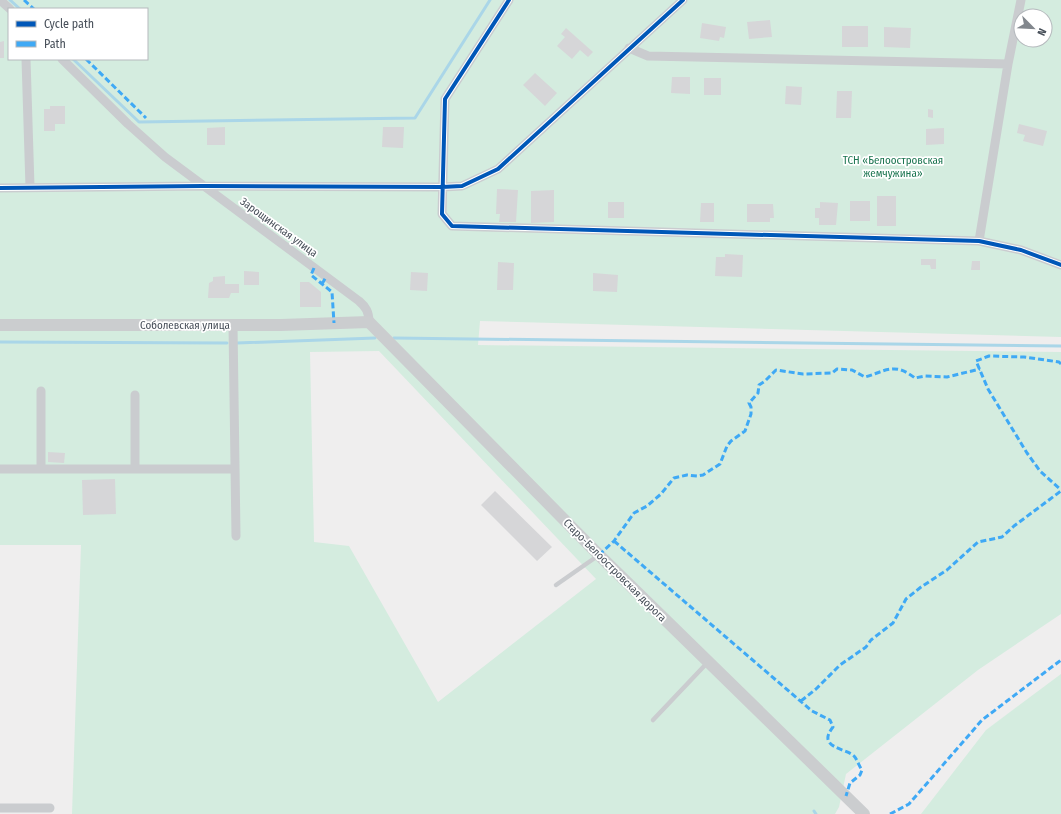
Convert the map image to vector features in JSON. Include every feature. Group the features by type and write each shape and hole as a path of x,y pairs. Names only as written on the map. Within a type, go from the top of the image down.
{"street":[{"path":"0,0 9,8"},
{"path":"509,0 445,99 442,214 452,226 979,241 1021,250 1061,265"},
{"path":"0,188 462,186 498,169 683,0"},
{"path":"979,241 1008,64 1021,0"},
{"path":"629,48 648,56 1008,64"},
{"path":"26,60 30,187"},
{"name":"Зарощинская улица","path":"63,60 128,124 166,158 365,306 369,313 370,322"},
{"name":"Соболевская улица","path":"0,325 233,325 370,322"},
{"name":"Старо-Белоостровская дорога","path":"370,322 598,555 864,814"},
{"path":"233,325 236,536"},
{"path":"40,469 41,391"},
{"path":"135,395 135,469"},
{"path":"0,469 235,469"},
{"path":"0,808 50,808"}],"lane":[{"path":"556,585 598,555"},
{"path":"653,720 708,662"}],"green space":[{"name":"ТСН «Белоостровская жемчужина»","path":"0,0 1061,0 1061,337 480,321 478,345 1061,352 1061,614 978,670 846,774 839,807 835,814 72,814 81,545 0,545","holes":["379,351 596,579 438,702 349,546 314,542 310,352"]},
{"path":"1061,674 1061,814 921,814 986,730"}],"building":[{"path":"770,20 772,37 749,39 747,22"},
{"path":"702,23 726,27 724,38 720,37 719,41 700,38"},
{"path":"842,26 868,26 868,47 842,47"},
{"path":"884,27 911,28 910,48 884,47"},
{"path":"566,28 593,52 588,57 580,50 572,59 557,46 565,37 561,34"},
{"path":"4,41 4,58 0,58 0,42"},
{"path":"535,73 557,93 545,106 523,85"},
{"path":"672,77 690,77 690,94 671,93"},
{"path":"704,78 721,78 721,95 704,95"},
{"path":"786,86 802,87 801,105 785,104"},
{"path":"837,91 852,91 851,118 836,118"},
{"path":"50,106 65,106 65,124 55,124 55,131 44,131 44,109 50,109"},
{"path":"928,109 933,110 933,118 928,117"},
{"path":"1019,124 1047,131 1043,146 1023,141 1025,135 1017,133"},
{"path":"225,127 225,145 207,145 207,128"},
{"path":"383,127 404,127 403,148 382,147"},
{"path":"944,128 944,144 926,145 926,129"},
{"path":"497,189 518,190 516,222 499,222 500,214 496,214"},
{"path":"554,190 554,222 531,223 531,191"},
{"path":"877,196 896,196 896,226 877,226"},
{"path":"850,201 870,201 870,221 850,221"},
{"path":"608,202 624,202 624,218 608,218"},
{"path":"820,202 838,203 836,225 819,225 819,218 815,218 815,208 820,208"},
{"path":"701,203 714,203 714,222 700,222"},
{"path":"747,204 773,204 774,218 770,218 770,222 747,222"},
{"path":"725,254 743,255 742,277 715,276 716,257 725,257"},
{"path":"921,259 936,259 936,269 931,269 930,265 921,265"},
{"path":"972,261 980,261 980,270 971,270"},
{"path":"498,262 514,263 513,290 497,290"},
{"path":"244,271 259,272 259,285 244,285"},
{"path":"411,272 428,273 427,291 410,290"},
{"path":"593,273 618,275 617,292 593,291"},
{"path":"225,276 225,284 239,284 239,293 231,293 229,298 208,298 209,283 213,281 213,277"},
{"path":"300,282 309,282 321,292 321,307 300,307"},
{"path":"48,452 65,453 64,463 48,462"},
{"path":"115,479 116,514 83,515 82,480"},
{"path":"495,491 552,547 537,561 481,505"}],"waterway":[{"path":"10,0 19,8"},
{"path":"74,60 139,122 415,118 490,0"},
{"path":"237,343 375,338"},
{"path":"394,338 1061,346"},
{"path":"0,342 227,343"}],"marked path":[{"path":"24,0 33,8"},
{"path":"87,60 146,118"},
{"path":"314,268 311,275 332,292 334,323"},
{"path":"322,284 326,277"},
{"path":"1061,364 1059,362 1024,357 989,356 976,361 988,389 1027,453 1040,471 1061,490"},
{"path":"599,555 614,541 634,513 647,506 661,494 674,478 687,475 703,475 720,464 727,446 731,441 745,431 751,414 751,407 749,403 758,393 759,385 776,370 803,374 832,373 837,369 852,370 865,377 896,369 904,371 915,378 925,376 947,377 980,369"},
{"path":"801,701 816,689 840,665 866,647 871,640 893,623 906,599 947,570 978,542 1002,537 1014,526 1061,491"},
{"path":"614,541 812,711 830,720 833,727 828,739 830,743 854,756 862,770 860,775 850,783 846,796"},
{"path":"890,814 909,804 982,720 1061,660"}],"cycle path":[{"path":"509,0 445,99 442,214 452,226 979,241 1021,250 1061,265"},
{"path":"0,188 462,186 498,169 683,0"}]}
